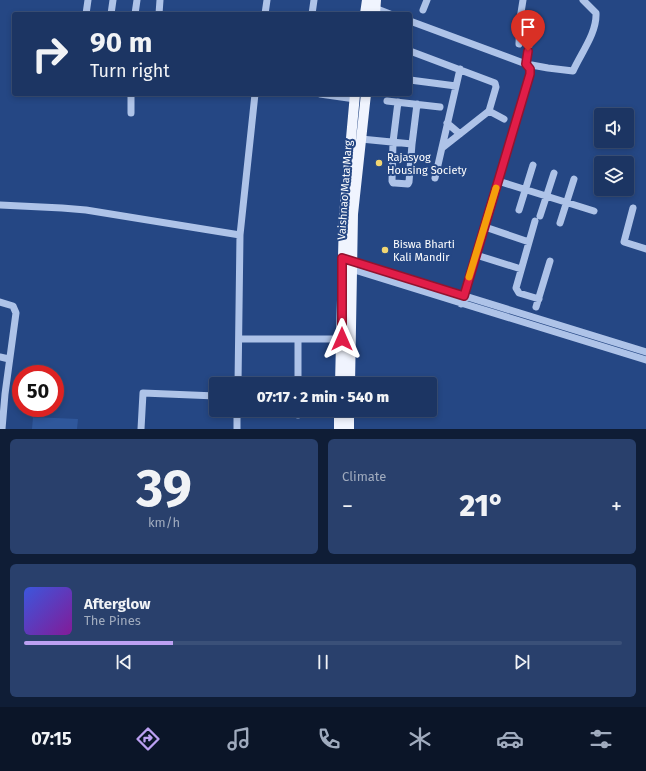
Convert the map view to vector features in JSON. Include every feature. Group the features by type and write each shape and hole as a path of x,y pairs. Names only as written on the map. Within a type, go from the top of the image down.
{"main road":[{"name":"Vaishnao Mata Marg","path":"343,377 347,264 345,194 355,96"},
{"name":"Vaishnao Mata Marg","path":"343,377 342,339 347,264 366,96"},
{"path":"339,429 340,417"},
{"path":"349,417 349,429"}],"street":[{"path":"86,12 88,0"},
{"path":"111,12 113,0"},
{"path":"135,12 137,0"},
{"path":"159,12 160,0"},
{"path":"265,12 267,0"},
{"path":"312,12 314,0"},
{"path":"423,10 427,0"},
{"path":"519,44 520,19 523,0"},
{"path":"412,22 526,64 573,71 589,40 596,21 596,13 583,0"},
{"path":"371,7 385,12"},
{"path":"462,304 530,74 530,69 526,64 532,22 528,19 520,19"},
{"path":"412,52 495,83 496,87 489,111 442,148"},
{"path":"435,178 460,69"},
{"path":"412,80 456,86"},
{"path":"130,113 131,96"},
{"path":"238,377 238,265 255,96"},
{"path":"387,101 440,107"},
{"path":"398,102 393,142 392,183 408,184 417,104"},
{"path":"489,111 504,119"},
{"path":"447,123 460,134"},
{"path":"361,139 412,144"},
{"path":"519,210 533,166"},
{"path":"539,299 517,291 516,288 529,242 547,196 554,173"},
{"path":"560,223 574,179"},
{"path":"498,180 594,211"},
{"path":"0,205 78,210 240,235"},
{"path":"633,208 624,242 646,248"},
{"path":"484,227 529,242"},
{"path":"476,255 521,269"},
{"path":"536,307 550,262"},
{"path":"347,264 464,296 646,352"},
{"path":"347,264 462,304 646,360"},
{"path":"0,302 13,306 16,309 9,359 2,394 2,429"},
{"path":"239,339 342,339"},
{"path":"298,339 298,377"},
{"path":"0,357 9,359"},
{"path":"141,429 143,393 209,396"},
{"path":"237,417 237,429"}],"shaded area":[{"path":"33,417 78,419 77,429 32,429"}],"slow traffic":[{"path":"469,277 496,188"}],"place":[{"name":"Rajasyog Housing Society","path":"379,163"},
{"name":"Biswa Bharti Kali Mandir","path":"385,250"}],"route":[{"path":"342,339 342,258 464,296 530,74 530,69 526,64 528,51"}]}
